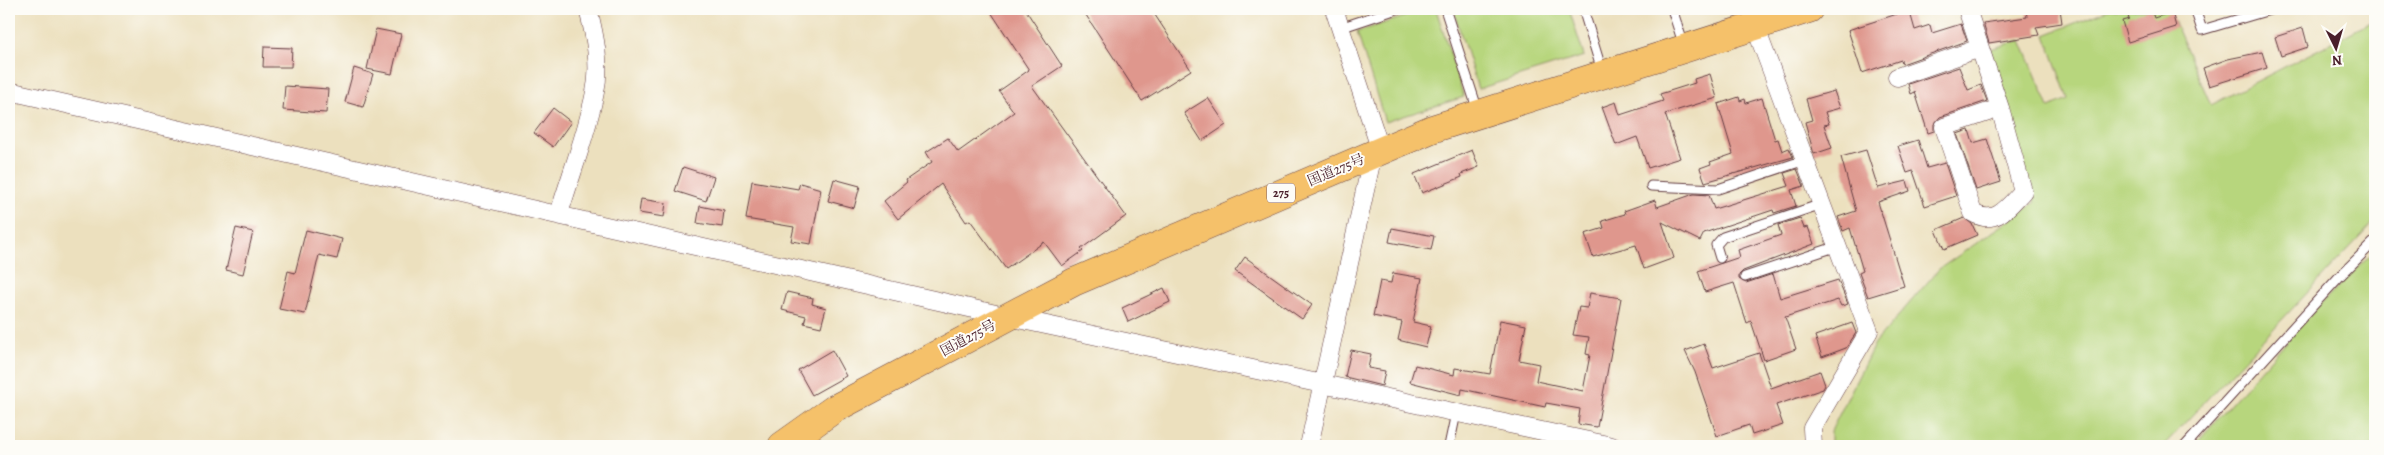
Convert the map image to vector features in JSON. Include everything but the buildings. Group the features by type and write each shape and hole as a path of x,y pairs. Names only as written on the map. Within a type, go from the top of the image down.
{"highway":[{"name":"国道275号","path":"782,446 834,409 1074,282 1377,152 1432,129 1685,49 1770,18 1809,9"}],"street":[{"path":"559,214 596,91 597,56 595,37 588,9"},
{"path":"1308,446 1377,152 1334,9"},
{"path":"1967,9 2000,108 2023,191 1998,216 1982,219 1973,213 1944,127 2000,108"},
{"path":"1770,18 1805,160 1870,331 1812,428 1813,446"},
{"path":"1897,77 1980,48"},
{"path":"9,91 1009,317 1612,446"}],"lane":[{"path":"1340,28 1397,9"},
{"path":"1445,9 1479,114"},
{"path":"1584,9 1603,74"},
{"path":"1672,9 1685,49"},
{"path":"2195,9 2202,30 2273,9"},
{"path":"1652,186 1718,188 1805,160"},
{"path":"1720,258 1716,245 1723,237 1822,204"},
{"path":"2185,446 2339,277 2375,241"},
{"path":"1745,277 1838,246"},
{"path":"1449,446 1456,413"}],"green space":[{"path":"1414,9 1436,9 1464,97 1385,122 1357,32 1416,13"},
{"path":"1453,9 1569,9 1584,56 1478,89"},
{"path":"2110,9 2169,9 2211,105 2375,20 2375,221 2163,446 1831,446 1831,431 1875,343 1939,269 2036,202 2028,191 1987,50 2021,40 2049,107 2068,99 2045,35"},
{"path":"2375,251 2375,446 2193,446 2317,307"}]}
